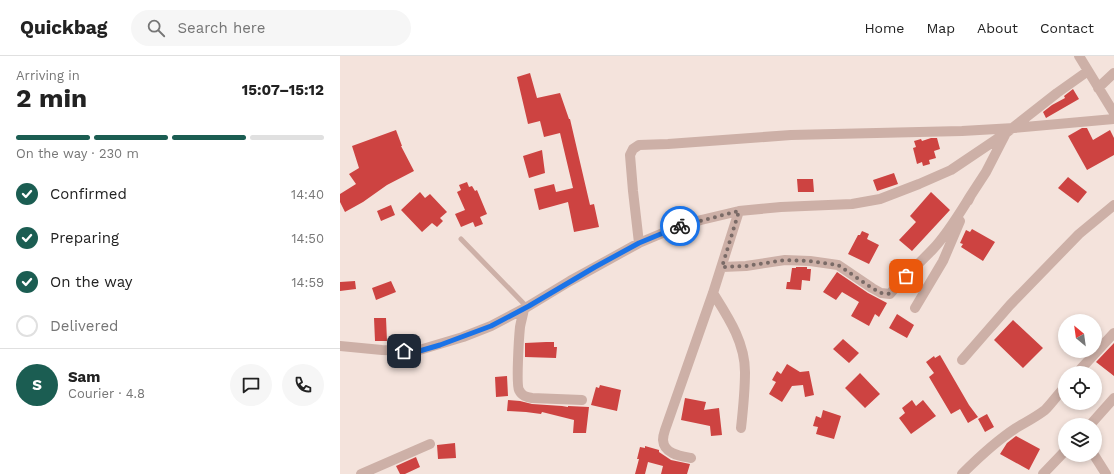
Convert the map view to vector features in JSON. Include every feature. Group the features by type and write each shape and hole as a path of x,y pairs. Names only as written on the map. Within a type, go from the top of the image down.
{"street":[{"path":"1079,56 1114,113"},
{"path":"340,346 416,352 440,345 484,329 525,308 639,243 677,226 739,211 852,204 880,199 951,170 1010,130 1088,71"},
{"path":"1098,88 1114,73"},
{"path":"639,243 630,155 633,149 639,145 791,135 1010,130 1114,119"},
{"path":"722,267 746,266 785,260 810,261 838,265 872,288 881,293 890,294 947,233 986,172 1010,130"},
{"path":"915,308 943,260 971,195"},
{"path":"962,360 1010,305 1079,234 1114,205"},
{"path":"691,458 675,455 668,450 663,440 664,430 722,267 739,211"},
{"path":"713,293 730,320 740,342 744,358 745,372 741,428"},
{"path":"525,308 520,327 518,389 525,397 582,400"},
{"path":"1083,366 1114,333"},
{"path":"962,474 996,443 1045,409 1058,395"},
{"path":"1096,418 1114,398"},
{"path":"361,474 430,444"},
{"path":"1043,474 1058,458"},
{"path":"1098,462 1106,474"}],"lane":[{"path":"461,239 525,308"}],"building":[{"path":"530,73 537,98 560,93 570,119 590,205 594,204 599,227 574,232 568,202 539,210 534,189 554,184 556,192 573,188 560,133 544,137 540,121 528,124 517,77"},
{"path":"1073,89 1079,99 1046,118 1043,112 1065,98 1064,96"},
{"path":"1082,128 1087,128 1093,140 1110,130 1114,138 1114,155 1087,170 1068,136"},
{"path":"396,130 401,146 414,171 387,185 363,202 345,212 340,202 340,194 356,184 349,174 359,168 352,146"},
{"path":"937,138 940,149 934,151 936,158 929,160 930,164 923,166 922,162 917,164 913,148 916,147 914,141 921,139 922,141"},
{"path":"542,150 545,173 529,178 523,156"},
{"path":"894,173 898,184 877,191 873,180"},
{"path":"1068,177 1087,192 1078,203 1058,188"},
{"path":"797,179 813,179 814,192 798,192"},
{"path":"467,182 469,187 472,186 475,191 477,190 487,214 480,217 483,224 475,227 473,222 461,227 455,214 465,210 457,192 461,190 459,185"},
{"path":"420,192 425,198 430,194 447,212 440,218 443,221 437,227 432,223 422,232 401,210"},
{"path":"931,192 950,210 912,251 899,240 916,222 910,216"},
{"path":"391,205 395,215 381,221 377,211"},
{"path":"972,229 995,242 983,261 961,247 963,244 960,243 966,230 970,232"},
{"path":"862,231 869,234 867,239 879,245 869,264 848,254 858,235 860,235"},
{"path":"807,267 807,269 811,269 810,281 802,280 801,290 786,289 787,282 790,282 792,268"},
{"path":"837,272 868,293 887,303 879,317 875,314 869,326 851,316 859,302 842,292 836,300 823,292"},
{"path":"355,281 356,289 340,291 340,282"},
{"path":"391,281 396,292 376,300 372,288"},
{"path":"897,314 914,325 907,338 889,328"},
{"path":"374,318 386,318 387,341 375,341"},
{"path":"1013,320 1043,348 1023,368 994,340"},
{"path":"843,339 859,353 849,363 833,349"},
{"path":"554,342 554,347 557,347 556,358 525,357 525,343"},
{"path":"1114,343 1114,376 1096,362 1100,358 1102,358 1102,356"},
{"path":"940,355 969,405 978,417 968,423 960,409 951,414 929,377 934,373 926,362 934,356 935,358"},
{"path":"787,364 800,372 809,371 814,395 805,397 803,385 792,386 782,402 769,394 776,382 772,380 777,371 781,374"},
{"path":"860,373 880,394 865,408 845,388"},
{"path":"507,376 508,396 496,397 495,377"},
{"path":"600,385 621,390 617,411 591,405 596,387 599,388"},
{"path":"685,398 706,402 704,410 719,408 722,435 711,436 710,426 681,420"},
{"path":"508,400 532,404 589,407 586,433 573,433 574,420 542,412 541,414 507,411"},
{"path":"912,400 916,406 923,400 936,416 911,434 899,418 905,413 902,408"},
{"path":"823,410 841,416 834,439 816,434 818,427 813,426 816,416 821,418"},
{"path":"987,414 994,427 985,432 978,419"},
{"path":"1016,436 1040,449 1029,470 1000,454 1007,443"},
{"path":"455,443 456,458 438,459 437,445"},
{"path":"645,446 659,450 659,452 671,460 690,464 687,474 661,474 663,466 648,462 645,474 635,474 639,459 637,459 640,447 645,448"},
{"path":"416,457 420,467 405,474 400,474 396,466"}],"way so far":[{"path":"680,226 739,211 722,267 746,266 785,260 810,261 838,265 872,288 884,294 890,294 906,276"}],"route":[{"path":"404,351 416,352 440,345 491,326 639,243 680,226"}]}
